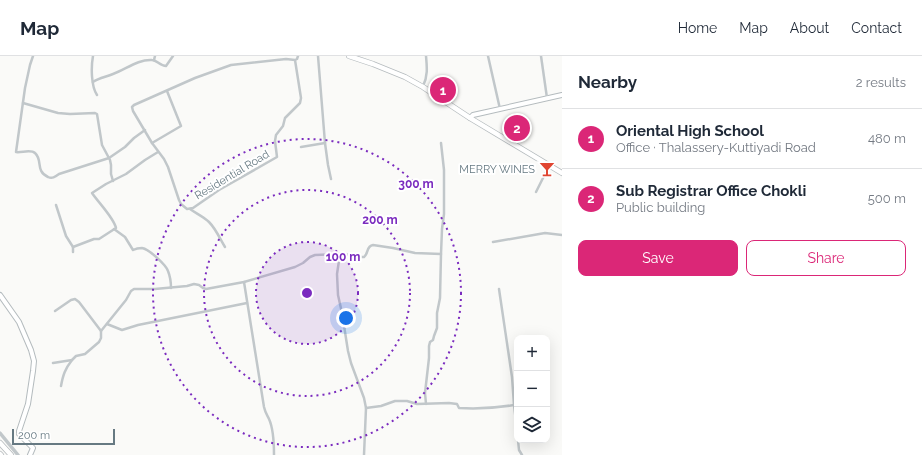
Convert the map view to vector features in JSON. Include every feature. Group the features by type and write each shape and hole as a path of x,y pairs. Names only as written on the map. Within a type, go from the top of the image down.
{"main road":[{"path":"349,56 357,57 405,77 562,173"},
{"path":"470,118 477,114 562,95"},
{"path":"0,295 19,322 32,350 34,361 28,404 18,431 20,436 33,448 30,455"},
{"path":"0,443 11,455"}],"street":[{"path":"33,56 25,88 16,152 35,153 41,173 50,178 55,177 59,174 109,158 145,130"},
{"path":"93,56 93,82 97,95"},
{"path":"154,60 155,56"},
{"path":"93,82 148,60 154,60 163,66 166,66 173,56"},
{"path":"152,143 181,126 167,91 195,78 231,66 286,59 295,60 298,56"},
{"path":"318,56 325,143 331,179"},
{"path":"423,87 426,79 426,56"},
{"path":"488,56 500,109"},
{"path":"541,56 547,98"},
{"name":"Residential Road","path":"167,91 134,104 132,107 135,116 164,159 181,204 188,209 278,157 275,142 276,135 283,126 285,118 300,103 301,98 295,60"},
{"path":"23,103 58,113 97,114 102,145 111,165 112,181"},
{"path":"301,147 325,143"},
{"path":"426,404 425,393 429,346 430,342 433,340 437,328 437,313 440,298 442,229 444,214 444,170 441,143"},
{"path":"72,247 94,239 99,239 116,228 116,225 92,193 126,174 158,152"},
{"path":"536,192 549,166"},
{"path":"56,205 73,252"},
{"path":"185,212 188,209 209,222 225,247"},
{"path":"114,229 125,237 133,250 141,248 145,249 154,255 165,266 170,276 171,288"},
{"path":"493,242 545,233 562,235"},
{"path":"101,331 134,289 171,288 194,284 206,288 244,282 295,267 303,263 310,256 344,254 364,257 368,253 370,246 393,248 415,253 441,254"},
{"path":"340,254 337,274 338,295 344,321 348,351 366,408 364,455"},
{"path":"244,282 264,407 273,435 274,455"},
{"path":"366,408 381,406 395,401 418,404 449,403 457,404 459,408 499,408 514,405 512,377 499,288"},
{"path":"55,311 71,300 75,299 79,302 101,331 101,338 99,342 85,354 76,356 65,369 62,376 61,386"},
{"path":"107,324 122,330 138,325 247,303"},
{"path":"53,363 72,360"},
{"path":"0,433 18,455"},
{"path":"518,443 519,450 522,455"}],"place":[{"name":"Oriental High School","path":"443,90"},
{"name":"Sub Registrar Office Chokli","path":"517,128"},
{"name":"MERRY WINES","path":"547,169"}]}
